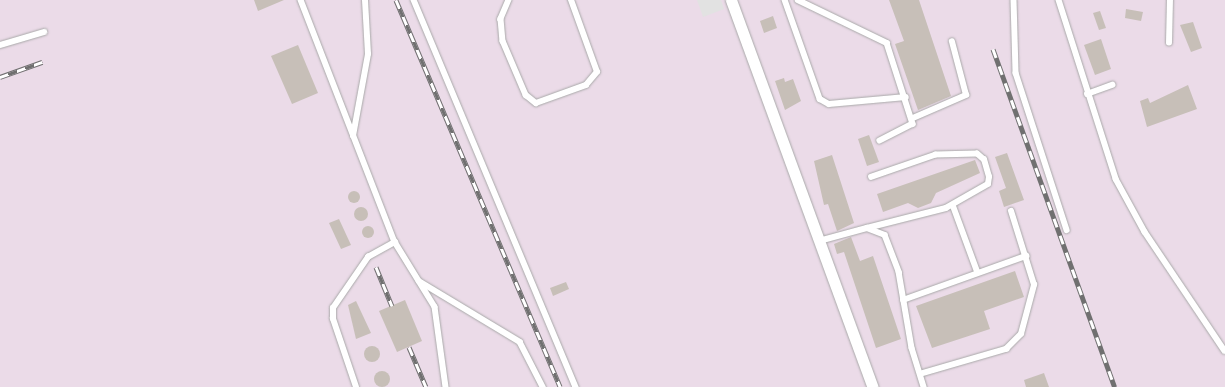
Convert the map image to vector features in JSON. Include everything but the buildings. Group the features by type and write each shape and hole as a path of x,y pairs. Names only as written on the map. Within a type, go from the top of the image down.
{"street":[{"path":"731,0 818,242 873,387"}],"lane":[{"path":"301,0 395,242 417,280 432,301 439,321 440,363 446,387"},
{"path":"353,138 368,54 365,0"},
{"path":"414,0 576,387"},
{"path":"509,0 502,19 503,41 526,95 536,103 586,85 597,72 571,0"},
{"path":"785,0 820,99 829,104 906,96"},
{"path":"798,0 881,37 889,48 913,118 909,130 880,140"},
{"path":"1014,0 1016,72 1067,230"},
{"path":"1059,0 1087,94 1112,168 1137,217 1225,350"},
{"path":"1169,43 1170,0"},
{"path":"0,45 44,32"},
{"path":"913,118 966,95 952,42"},
{"path":"1087,94 1112,85"},
{"path":"818,242 867,228 918,218 953,205 988,184 980,155 936,155 872,178"},
{"path":"953,205 978,273"},
{"path":"920,374 1006,349 1017,340 1034,285 1011,211"},
{"path":"867,228 880,230 887,239 924,387"},
{"path":"356,387 333,320 333,308 363,262 395,242"},
{"path":"903,300 1026,256"},
{"path":"417,280 520,342 543,387"}],"shaded area":[{"path":"0,0 1225,0 1225,387 0,387"},
{"path":"697,0 721,0 724,9 703,17"}],"railway":[{"path":"396,0 560,387"},
{"path":"993,49 1115,387"},
{"path":"0,77 42,62"},
{"path":"376,267 392,306"},
{"path":"409,347 426,387"}]}
